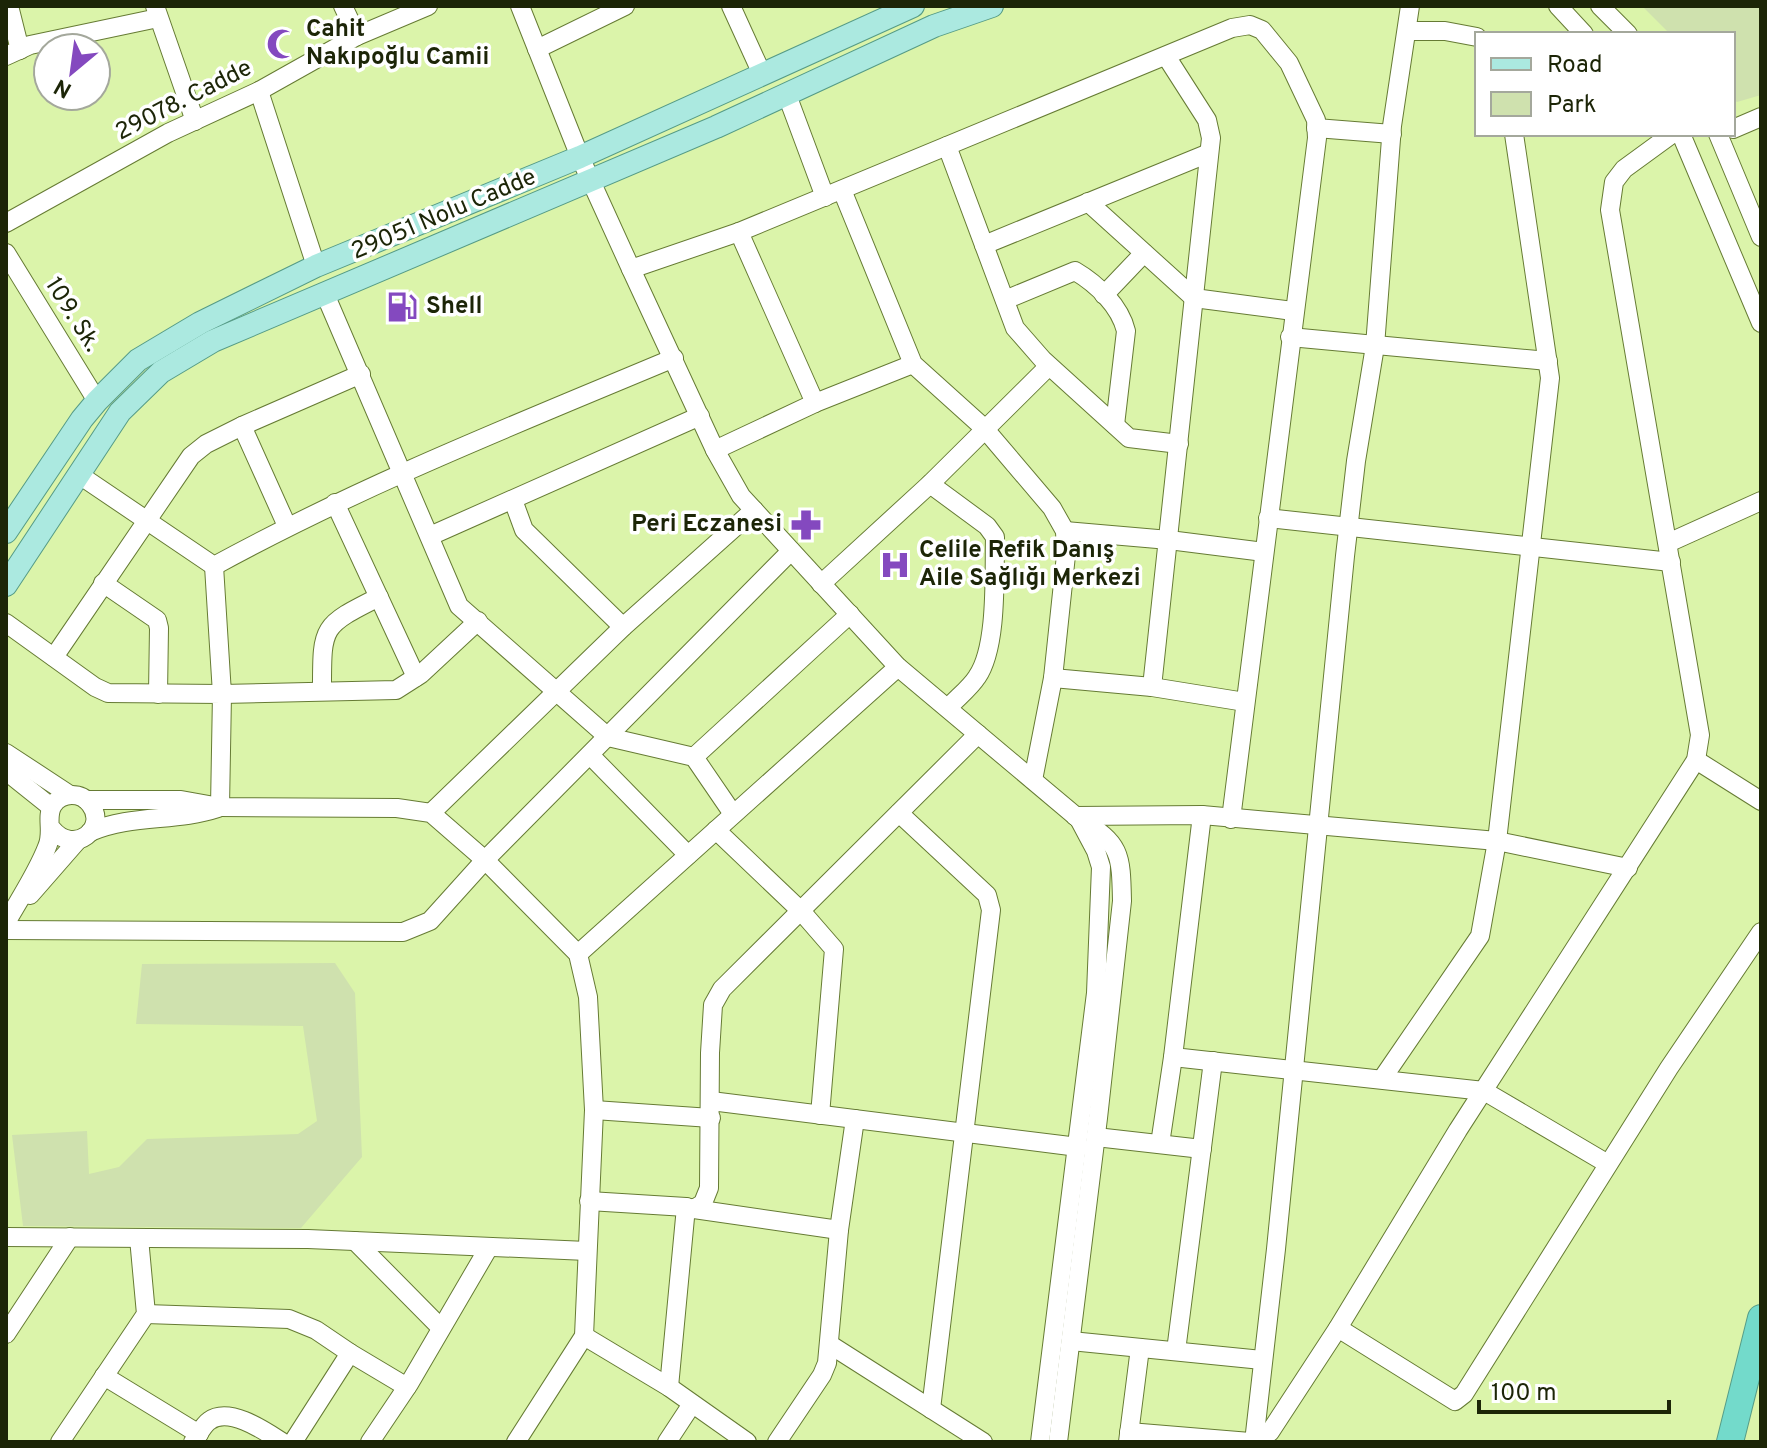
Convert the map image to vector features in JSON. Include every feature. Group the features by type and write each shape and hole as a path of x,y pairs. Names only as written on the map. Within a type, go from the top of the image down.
{"highway":[{"path":"1730,1442 1761,1318"}],"main road":[{"name":"29051 Nolu Cadde","path":"6,532 97,401 138,360 200,323 316,266 580,157 913,6"},
{"name":"29051 Nolu Cadde","path":"6,585 120,412 161,372 213,341 592,181 934,26 992,6"}],"street":[{"path":"9,6 13,53 30,45 156,12 195,121"},
{"path":"343,6 357,36"},
{"name":"29078. Cadde","path":"6,223 195,121 259,91 357,36 428,6"},
{"path":"520,6 580,157 715,450 741,496 898,667 1077,818 1106,834 1122,869 1122,901 1096,1137 1058,1442"},
{"path":"731,6 762,74"},
{"path":"1253,1442 1276,1249 1349,525 1375,346 1392,134 1410,6"},
{"path":"1558,6 1582,32"},
{"path":"1600,6 1626,32"},
{"path":"537,49 618,7"},
{"path":"631,269 739,232 1232,28 1250,25 1262,30 1289,63 1316,120 1316,128 1231,819"},
{"path":"1407,31 1445,31 1475,37"},
{"path":"1152,687 1211,138 1207,120 1166,56"},
{"path":"259,91 316,266"},
{"path":"787,95 913,364 984,428 1052,508 1065,531 1066,555 1053,678 1033,780"},
{"path":"1735,128 1761,117"},
{"path":"1316,128 1392,134"},
{"path":"1382,1079 1480,936 1497,841 1550,378 1514,136"},
{"path":"1140,1348 1129,1437 1253,1442 1270,1432 1696,760 1700,735 1610,210 1614,182 1636,158 1669,136"},
{"path":"1682,136 1761,323"},
{"path":"1724,136 1761,237"},
{"path":"947,146 1015,328 1049,366 1129,438 1179,444"},
{"path":"984,245 1209,153"},
{"path":"1088,202 1194,298 1293,311"},
{"path":"739,232 815,403"},
{"name":"109. Sk.","path":"6,253 97,401"},
{"path":"1104,295 1144,253"},
{"path":"1005,300 1075,271 1123,316 1126,331 1115,425"},
{"path":"325,294 459,606 608,737 694,757 733,814"},
{"path":"1290,337 1548,361"},
{"path":"214,566 287,526 403,471 674,358"},
{"path":"715,450 815,403 913,364"},
{"path":"821,584 930,484 1049,366"},
{"path":"54,657 191,456 206,444 242,426 361,374"},
{"path":"430,536 700,416"},
{"path":"242,426 287,526"},
{"path":"78,474 214,566"},
{"path":"930,484 987,526 995,537 990,645 977,679 948,708"},
{"path":"513,500 524,530 623,627"},
{"path":"1668,543 1761,501"},
{"path":"335,503 416,677"},
{"path":"431,813 623,627 754,510"},
{"path":"1268,518 1671,562"},
{"path":"1065,531 1264,552"},
{"path":"6,926 403,932 430,921 485,860 791,551"},
{"path":"214,566 222,694 220,807"},
{"path":"103,583 157,620 158,694"},
{"path":"322,690 322,643 330,625 379,597"},
{"path":"694,757 850,614"},
{"path":"6,623 95,687 108,693 222,694 396,690 416,677 478,621"},
{"path":"578,954 898,667"},
{"path":"1053,678 1152,687 1245,702"},
{"path":"690,1208 703,1203 709,1188 713,1005 722,989 978,734"},
{"path":"6,753 78,798 94,810 95,817 84,836 6,926"},
{"path":"590,755 688,855"},
{"path":"1696,760 1761,801"},
{"path":"6,771 51,807"},
{"path":"220,807 197,815 109,824 84,836 63,839 49,822 51,807 62,797 181,800 220,807 397,808 431,813 485,860 578,954 588,997 594,1110 584,1336 516,1442"},
{"path":"899,813 987,895 991,910 931,1409"},
{"path":"1077,818 1202,815 1497,841 1628,868"},
{"path":"1160,1144 1202,815"},
{"path":"1040,1442 1096,993 1102,882 1096,851 1077,818"},
{"path":"6,926 48,845 52,829"},
{"path":"716,830 801,911 834,949 820,1115"},
{"path":"1338,1328 1455,1401 1464,1394 1608,1164 1761,932"},
{"path":"1173,1057 1484,1091 1608,1164"},
{"path":"1176,1351 1213,1061"},
{"path":"594,1110 711,1110 820,1115 1078,1147"},
{"path":"777,1442 827,1363 839,1230 855,1119"},
{"path":"1096,1137 1202,1149"},
{"path":"589,1201 690,1208 839,1230"},
{"path":"669,1387 690,1208"},
{"path":"6,1237 355,1241 587,1251"},
{"path":"6,1334 70,1237"},
{"path":"60,1442 146,1314 139,1238"},
{"path":"355,1241 441,1328"},
{"path":"370,1442 407,1387 489,1247"},
{"path":"146,1314 289,1319 316,1330 407,1387"},
{"path":"584,1336 669,1387 747,1442"},
{"path":"1071,1341 1262,1360"},
{"path":"829,1344 983,1442"},
{"path":"293,1442 350,1353"},
{"path":"104,1376 196,1438 209,1420 218,1417 252,1423 282,1442"},
{"path":"667,1442 692,1404"}],"green space":[{"path":"1642,6 1761,6 1761,95 1735,100 1735,32 1668,32"},
{"path":"335,963 355,993 362,1157 301,1228 23,1226 12,1135 87,1131 89,1174 119,1167 147,1139 298,1134 317,1121 303,1026 136,1024 142,964"}],"place":[{"name":"Cahit Nakıpoğlu Camii","path":"282,44"},
{"name":"Shell","path":"402,307"},
{"name":"Peri Eczanesi","path":"806,525"},
{"name":"Celile Refik Danış Aile Sağlığı Merkezi","path":"895,565"}]}
